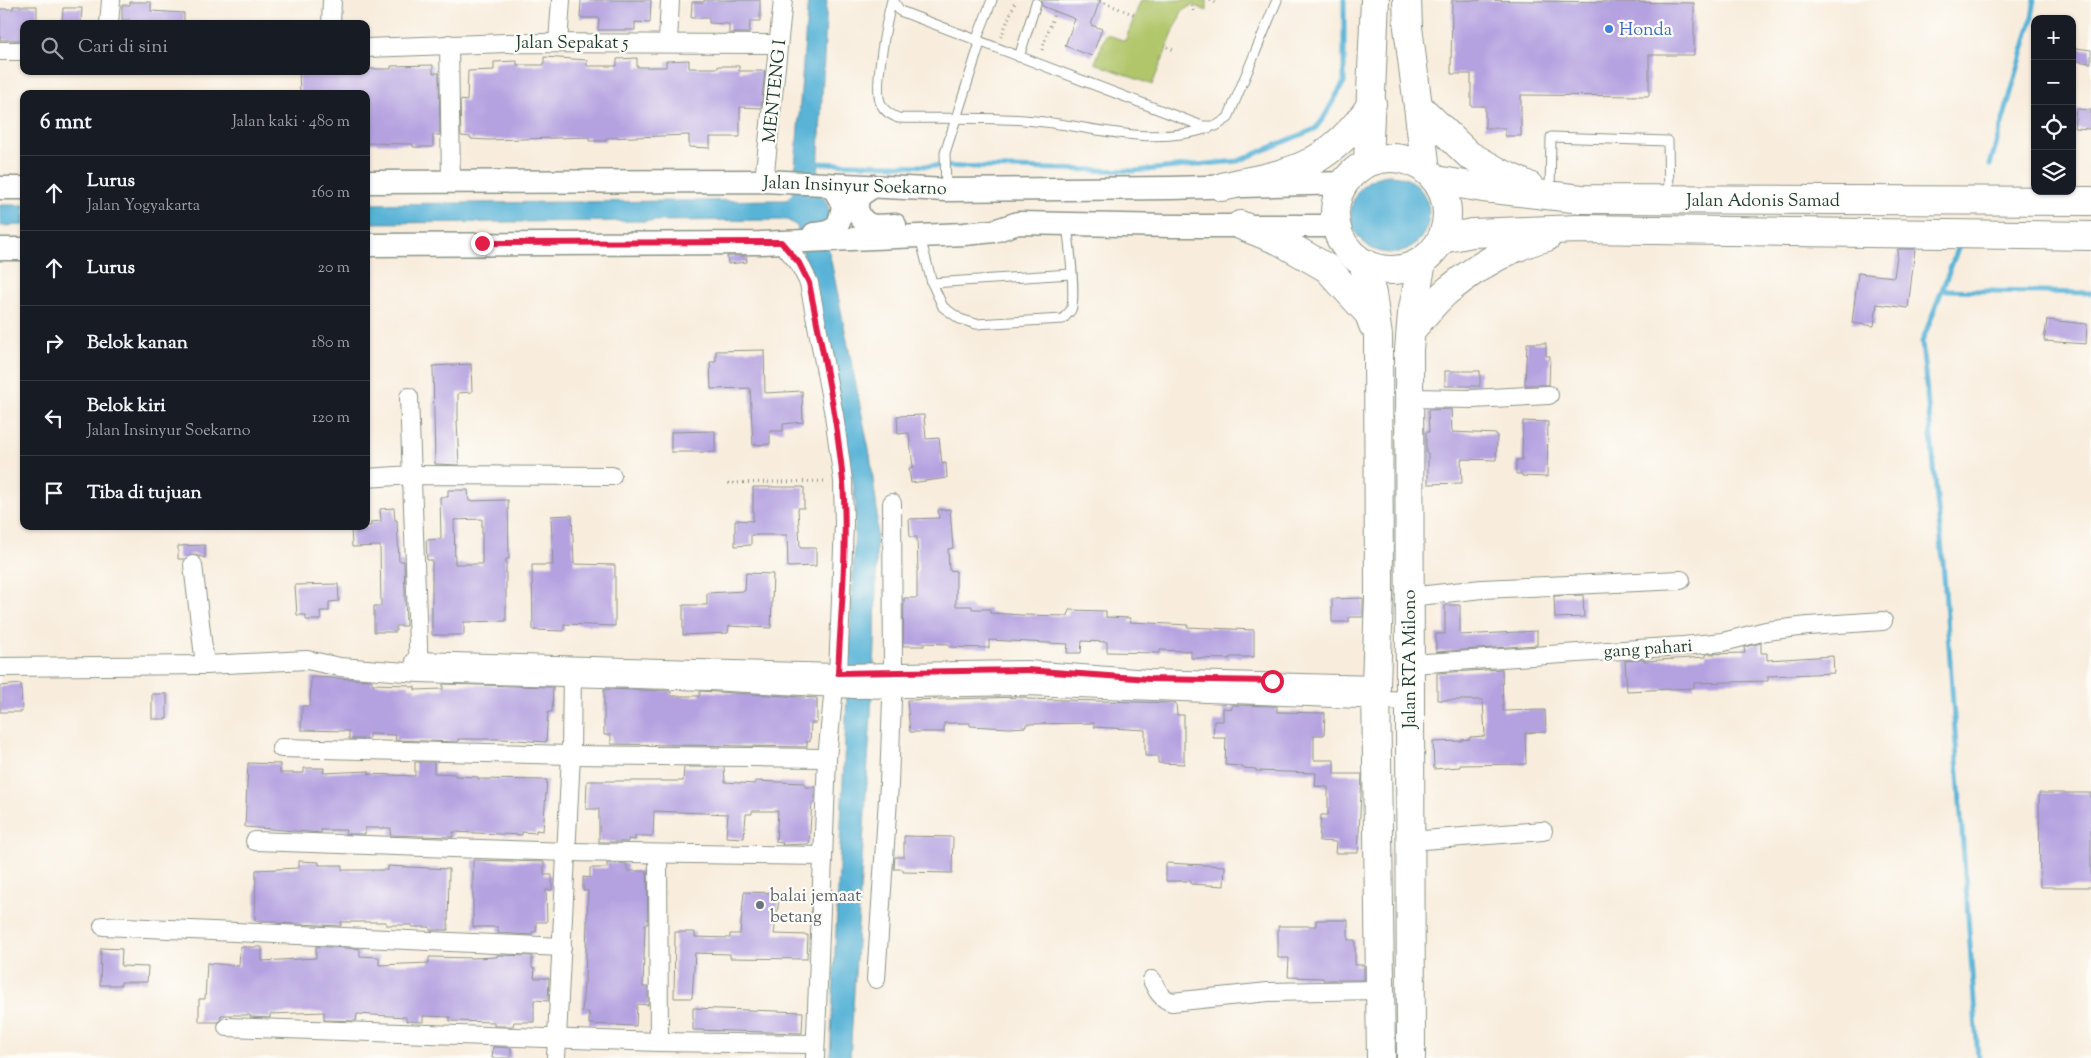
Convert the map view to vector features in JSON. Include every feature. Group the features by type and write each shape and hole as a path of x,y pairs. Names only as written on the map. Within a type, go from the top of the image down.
{"highway":[{"path":"1368,162 1375,0"},
{"path":"1407,0 1408,27 1418,106 1431,175"},
{"path":"1222,187 1280,174 1311,162 1336,144 1360,121 1372,104"},
{"path":"1418,106 1469,155 1499,172 1550,195"},
{"path":"1398,158 1418,164 1431,175 1442,189 1448,208 1446,229 1442,239 1422,262 1408,268 1382,270 1363,263 1348,251 1338,235 1335,226 1335,204 1344,183 1351,174 1368,162 1398,158"},
{"name":"Jalan Adonis Samad","path":"1431,175 1483,188 1582,199 2091,201"},
{"path":"1411,330 1450,288 1492,260 1534,240 1579,229 1582,199"},
{"path":"1240,225 1280,241 1327,268 1369,314 1378,336"},
{"name":"Jalan Adonis Samad","path":"1442,239 1472,233 1579,229 2091,236"},
{"name":"Jalan RTA Milono","path":"1411,1058 1409,398 1411,330 1422,262"},
{"name":"Jalan RTA Milono","path":"1363,263 1372,294 1378,336 1378,659 1376,692 1381,1058"},
{"path":"1380,948 1410,947"}],"street":[{"path":"110,20 111,0"},
{"path":"331,20 332,0"},
{"path":"558,42 561,0"},
{"path":"668,42 670,0"},
{"name":"MENTENG I","path":"764,181 782,0"},
{"name":"Jalan Sepakat 5","path":"370,48 558,42 778,44"},
{"path":"449,44 450,181"},
{"path":"0,51 20,51"},
{"name":"Jalan Insinyur Soekarno","path":"370,182 764,181 874,186 946,184 1171,188 1344,183"},
{"path":"820,183 835,190 843,205 840,222 835,229 841,237"},
{"path":"874,186 861,194 857,208 859,216 873,225 1018,223 1173,226 1335,226"},
{"path":"0,188 20,188"},
{"path":"1171,188 1173,226"},
{"path":"370,245 920,237 994,231 1018,223"},
{"path":"227,1027 659,1042 815,1051 827,758 846,680 843,481 834,415 809,283 799,263 794,239"},
{"path":"0,249 20,249"},
{"path":"1409,398 1472,399 1549,395"},
{"path":"409,397 419,667"},
{"path":"370,478 412,475 612,476"},
{"path":"876,979 889,784 887,689 892,503"},
{"path":"193,565 205,666"},
{"path":"1409,598 1482,589 1682,580"},
{"name":"gang pahari","path":"1411,664 1683,646 1723,642 1766,631 1883,621"},
{"path":"0,667 205,666 307,660 340,667 572,671 710,681 846,680 888,671 1026,670 1376,692 1410,701"},
{"path":"556,1058 567,852 572,671"},
{"path":"846,680 887,689 1026,686 1376,692"},
{"path":"281,748 571,755 827,758"},
{"path":"1410,841 1543,830"},
{"path":"255,841 567,852 823,856"},
{"path":"658,854 659,1042"},
{"path":"103,926 562,947"},
{"path":"1152,980 1159,993 1166,1000 1172,1002 1268,992 1380,990"}],"lane":[{"path":"892,0 900,11 978,42 1202,126 1216,126"},
{"path":"892,0 884,35 880,102 887,113 898,118 1025,120 1126,134 1164,137 1216,126 1228,118 1277,0"},
{"path":"946,184 945,153 992,0"},
{"path":"1018,57 1036,4"},
{"path":"1550,195 1551,138 1668,141 1669,200"},
{"path":"920,237 932,283 943,307 960,319 976,324 1063,319 1071,309 1071,274 1067,224"},
{"path":"932,283 1071,274"}],"path":[{"path":"1002,35 1016,0"},
{"path":"1210,0 1216,3"},
{"path":"1100,1 1135,15"},
{"path":"1192,5 1194,14"},
{"path":"1042,50 1056,11"},
{"path":"1167,47 1176,50"},
{"path":"728,484 843,481"}],"green space":[{"path":"1141,0 1207,0 1207,11 1192,5 1182,11 1152,85 1095,63 1106,34 1125,41"}],"water":[{"path":"808,0 827,0 817,191 828,207 828,217 824,226 870,455 877,510 875,647 850,1058 830,1058 856,505 849,454 797,226 787,220 370,223 370,204 787,200 793,193"},
{"path":"1390,175 1405,178 1417,187 1426,199 1429,214 1426,229 1417,241 1405,250 1390,253 1375,250 1363,241 1354,229 1351,214 1354,199 1363,187 1375,178"},
{"path":"0,205 20,205 20,225 0,226"}],"building":[{"path":"581,0 651,0 650,23 635,22 635,30 598,30 599,18 580,18"},
{"path":"704,0 760,0 760,21 750,21 749,33 729,33 729,24 709,23 709,18 691,18 692,2 704,2"},
{"path":"1041,0 1100,0 1091,25 1102,29 1092,56 1065,46 1075,19 1042,6"},
{"name":"Honda","path":"1452,0 1694,3 1694,55 1649,55 1649,96 1521,95 1521,136 1505,136 1505,128 1485,128 1485,106 1471,106 1471,74 1451,74"},
{"path":"130,2 151,2 151,11 184,13 184,20 122,20 122,5 130,5"},
{"path":"13,6 37,6 37,20 20,20 20,40 0,40 0,9 13,9"},
{"path":"63,8 82,8 81,20 62,20"},
{"path":"2076,48 2091,50 2091,63 2076,61"},
{"path":"544,57 587,60 587,66 617,66 617,59 637,58 637,67 666,67 666,61 689,60 689,68 739,66 739,71 765,71 761,108 740,107 740,137 710,137 710,148 689,147 689,135 606,138 606,141 589,141 589,137 489,140 471,139 471,137 461,136 460,100 467,101 468,71 494,70 494,62 517,61 517,65 544,65"},
{"path":"433,65 433,73 439,73 440,135 433,135 433,147 413,147 413,144 370,143 370,90 300,90 299,75 370,75 370,69 391,69 391,66"},
{"path":"2076,109 2091,110 2091,129 2076,128"},
{"path":"1898,249 1915,249 1908,308 1877,304 1874,326 1852,323 1858,273 1894,277"},
{"path":"727,256 746,256 747,262 728,264"},
{"path":"2047,320 2087,324 2086,344 2044,341"},
{"path":"1527,343 1546,343 1546,356 1550,356 1549,385 1525,385"},
{"path":"764,350 765,393 802,391 803,422 783,424 783,431 770,431 770,444 753,445 750,388 711,389 710,362 716,362 716,351"},
{"path":"471,364 472,392 458,393 459,465 435,464 433,366"},
{"path":"1445,371 1480,371 1480,386 1445,386"},
{"path":"1451,409 1452,432 1497,434 1496,460 1461,459 1462,483 1428,484 1426,432 1429,432 1428,410"},
{"path":"924,415 926,439 939,438 942,464 946,463 947,478 911,483 909,468 913,467 909,433 898,434 897,416"},
{"path":"1523,421 1548,422 1547,477 1516,474 1516,460 1522,460"},
{"path":"715,431 715,452 671,452 671,432"},
{"path":"753,487 804,487 804,508 798,508 800,548 816,548 816,566 788,567 787,535 751,535 751,545 735,546 735,520 753,521"},
{"path":"448,490 468,490 469,501 508,500 509,559 506,559 506,621 464,622 464,635 432,635 432,560 427,560 426,540 441,539 440,497 448,497","holes":["482,519 482,564 455,564 454,520"]},
{"path":"394,508 395,520 397,520 399,561 404,561 406,626 396,626 396,632 374,632 374,606 381,606 380,546 352,547 351,530 370,530 371,522 381,521 380,509"},
{"path":"950,509 953,548 948,549 949,570 956,571 956,606 972,606 972,609 990,609 990,613 1022,615 1068,616 1069,610 1106,611 1106,617 1130,618 1130,622 1254,630 1254,657 1230,657 1230,659 1191,658 1191,651 1160,650 1160,653 1107,652 1107,642 1082,641 1081,653 1067,653 1068,644 989,640 989,648 949,647 949,644 924,643 924,646 903,646 904,598 917,598 917,537 910,537 909,519 939,518 938,510"},
{"path":"572,515 574,564 615,565 615,626 564,624 564,631 533,630 532,565 553,565 551,516"},
{"path":"205,545 205,558 192,554 185,559 178,559 178,546"},
{"path":"746,573 773,574 771,628 729,626 728,633 683,635 683,605 707,605 707,593 745,591"},
{"path":"338,584 339,601 329,602 329,611 320,611 321,620 306,620 306,615 297,615 295,585"},
{"path":"1583,595 1584,617 1555,618 1554,596"},
{"path":"1363,598 1363,617 1349,617 1349,622 1332,622 1332,599"},
{"path":"1445,605 1460,605 1460,635 1537,631 1537,645 1436,652 1436,634 1445,634"},
{"path":"1761,643 1761,653 1767,653 1767,660 1833,656 1834,673 1768,676 1768,681 1694,683 1694,688 1627,691 1625,661 1706,657 1706,654 1745,653 1744,647"},
{"path":"1502,669 1503,711 1545,710 1546,732 1525,733 1526,764 1460,765 1460,767 1434,769 1433,742 1462,741 1470,739 1470,737 1485,736 1483,700 1437,700 1437,673"},
{"path":"311,677 372,680 372,684 409,685 409,687 415,687 415,690 443,689 443,684 553,687 552,712 548,712 546,742 503,739 458,739 458,742 395,740 396,735 369,734 369,739 349,739 349,731 301,730 302,706 310,706"},
{"path":"21,684 22,712 0,712 0,686"},
{"path":"604,689 671,691 671,696 700,696 700,691 817,698 817,723 811,723 810,742 807,741 807,747 611,744 611,735 604,735"},
{"path":"152,694 167,694 167,719 152,719"},
{"path":"1026,697 1027,699 1176,703 1177,715 1184,715 1184,764 1158,763 1158,756 1145,756 1145,730 1094,727 1094,723 1026,724 1026,727 1010,728 970,726 970,723 944,723 944,732 910,732 907,700"},
{"path":"1232,705 1277,706 1277,712 1325,713 1324,735 1314,735 1314,760 1334,760 1334,774 1362,774 1358,853 1335,853 1336,842 1319,841 1321,815 1328,815 1328,787 1315,786 1316,773 1256,771 1256,769 1242,768 1242,766 1225,765 1226,738 1213,738 1214,721 1223,721 1223,708 1232,709"},
{"path":"415,762 434,762 434,773 455,774 455,776 478,777 478,779 547,780 543,831 536,830 536,833 522,832 522,835 453,832 453,837 390,835 391,828 365,828 365,834 345,834 346,830 321,830 321,833 245,827 248,763 280,764 280,773 304,773 304,768 324,768 323,773 369,771 369,774 415,776"},
{"path":"684,767 724,767 725,782 755,784 755,781 805,783 805,787 815,787 815,803 812,803 809,844 782,845 783,843 776,842 778,811 752,811 752,814 746,814 744,838 726,837 728,814 654,811 653,836 635,836 635,840 628,839 628,842 599,842 599,809 586,809 587,781 683,781"},
{"path":"2039,793 2091,793 2091,887 2040,887"},
{"path":"904,836 953,837 952,873 903,872 903,869 894,869 895,857 904,857"},
{"path":"473,860 544,862 544,875 552,875 552,890 546,890 547,922 536,922 536,932 532,932 532,935 498,933 498,927 473,927"},
{"path":"299,861 319,862 319,865 342,865 342,870 388,870 388,866 449,869 448,930 430,930 430,927 412,927 412,925 386,925 386,922 341,922 341,926 255,921 256,870 299,868"},
{"path":"607,863 627,864 627,871 647,871 648,924 645,924 643,987 648,987 648,1005 637,1004 636,1026 589,1024 589,1012 582,1012 585,983 588,891 583,890 583,877 590,878 590,868 607,868"},
{"path":"1166,863 1225,866 1224,886 1191,884 1191,881 1166,881"},
{"path":"744,892 780,893 774,934 808,935 807,959 730,958 730,954 695,953 692,998 674,998 675,932 695,932 695,937 730,938 730,934 740,934"},
{"path":"1316,920 1348,920 1348,940 1355,940 1355,965 1364,965 1364,980 1323,980 1323,978 1288,977 1289,958 1278,958 1278,926 1316,926"},
{"path":"316,946 360,949 360,956 379,957 379,965 429,963 429,957 532,956 532,968 535,969 534,978 549,978 548,1001 534,1000 534,1022 514,1022 513,1026 494,1026 494,1022 450,1021 450,1017 423,1016 423,1022 406,1021 406,1017 357,1014 356,1021 324,1020 324,1012 270,1014 270,1018 250,1017 250,1015 221,1015 221,1019 218,1022 199,1022 199,999 205,999 207,963 239,966 240,947 262,947 262,961 316,958"},
{"path":"101,948 122,949 121,966 148,967 147,982 121,982 121,985 100,985"},
{"path":"693,1008 803,1012 802,1033 693,1030"},
{"path":"493,1047 511,1048 511,1058 492,1058"}],"waterway":[{"path":"812,163 1134,171 1238,161 1315,129 1323,119 1344,82 1344,0"},
{"path":"1990,165 2031,23 2035,0"},
{"path":"1960,243 1922,342 1943,561 1978,1058"},
{"path":"1943,290 2091,293"}],"place":[{"name":"Honda","path":"1609,29"},
{"name":"balai jemaat betang","path":"760,905"}],"route":[{"path":"482,243 781,242 799,263 809,283 834,415 843,481 844,524 838,673 1026,670 1149,679 1272,681"}]}
